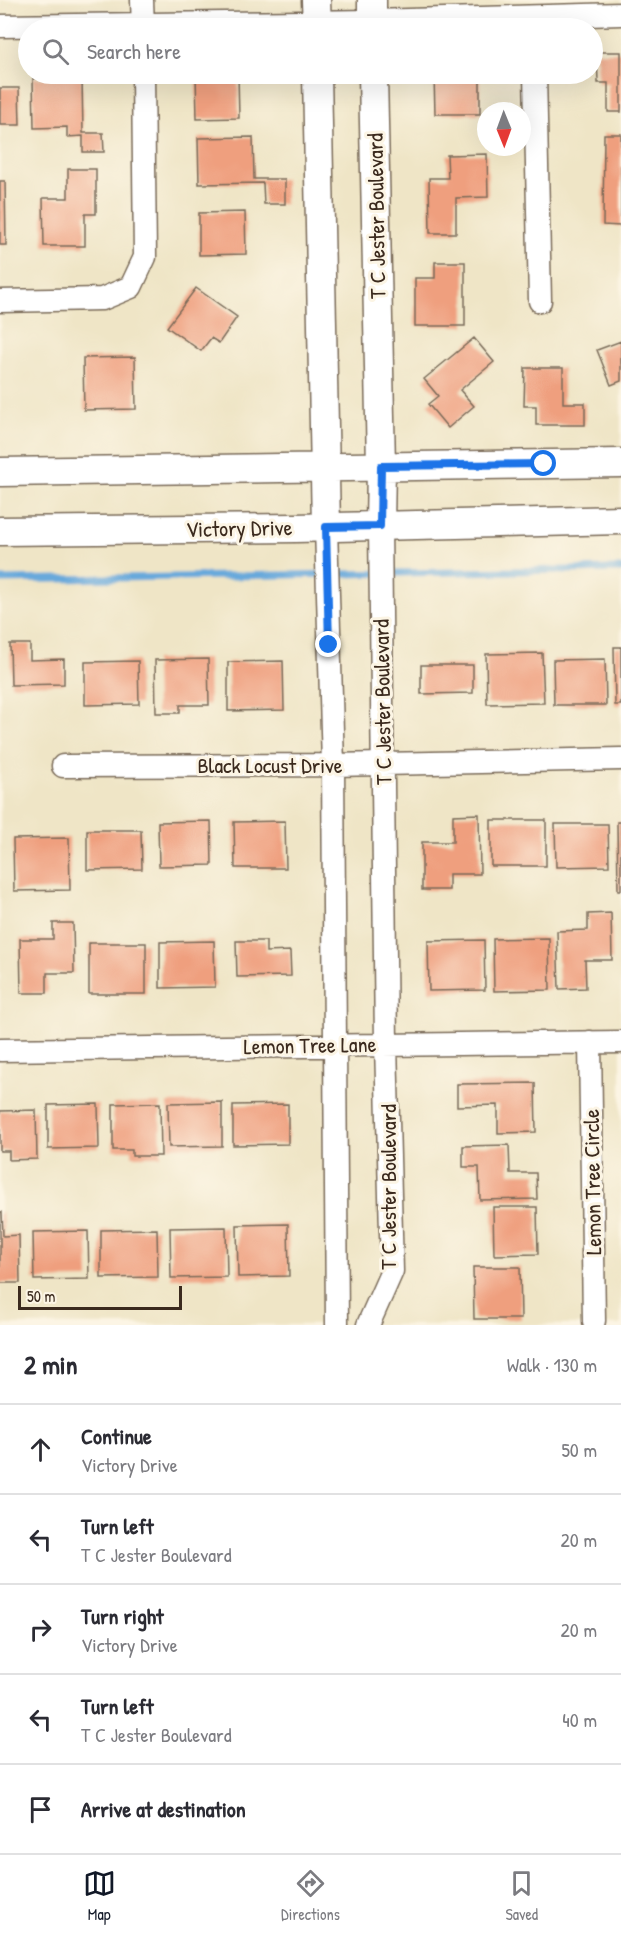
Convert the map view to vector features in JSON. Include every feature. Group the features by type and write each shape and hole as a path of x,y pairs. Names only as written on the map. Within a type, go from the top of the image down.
{"main road":[{"path":"318,84 326,540"},
{"name":"T C Jester Boulevard","path":"373,84 381,538"},
{"path":"0,472 621,463"},
{"name":"Victory Drive","path":"0,531 326,540 621,520"}],"street":[{"path":"142,0 143,18"},
{"path":"285,18 621,14"},
{"path":"0,26 18,26"},
{"path":"0,301 102,299 130,286 145,257 143,84"},
{"path":"535,84 540,301"},
{"name":"T C Jester Boulevard","path":"368,1325 392,1271 386,1044 381,538"},
{"path":"326,540 333,765 337,1325"},
{"name":"Black Locust Drive","path":"63,766 333,765 621,759"},
{"name":"Lemon Tree Circle","path":"590,1042 594,1321"},
{"name":"Lemon Tree Lane","path":"0,1050 621,1042"}],"building":[{"path":"603,52 621,52 621,112 608,112 608,83 603,83"},
{"path":"33,84 82,84 83,133 103,133 104,152 83,152 83,136 67,137 67,127 34,128"},
{"path":"196,84 238,84 239,118 197,119"},
{"path":"434,84 480,84 477,114 435,114"},
{"path":"0,88 19,88 20,125 0,125"},
{"path":"604,134 621,134 621,226 603,225"},
{"path":"253,137 254,179 285,179 285,204 264,204 263,183 199,184 198,138"},
{"path":"447,155 487,156 488,197 456,198 456,233 430,233 429,178 448,178"},
{"path":"68,169 96,169 96,214 85,214 85,246 44,246 43,198 68,198"},
{"path":"0,181 5,181 6,245 0,245"},
{"path":"245,212 246,254 199,255 199,213"},
{"path":"435,262 465,262 465,326 415,326 415,278 435,278"},
{"path":"196,288 237,317 219,343 211,338 201,351 167,327"},
{"path":"474,338 494,362 460,390 474,406 448,428 428,404 438,396 424,379"},
{"path":"621,341 621,381 611,385 597,350"},
{"path":"135,357 136,409 84,410 83,358"},
{"path":"525,368 563,368 563,403 585,403 585,425 536,425 536,406 524,406"},
{"path":"10,644 30,644 30,660 64,659 64,684 11,685"},
{"path":"614,647 621,647 621,705 615,705"},
{"path":"542,653 544,703 487,704 486,654"},
{"path":"208,659 209,705 180,705 180,713 156,713 155,660"},
{"path":"605,659 606,705 554,705 553,660"},
{"path":"138,661 139,704 85,705 85,662"},
{"path":"283,661 284,710 228,711 228,662"},
{"path":"421,665 473,665 473,693 421,694"},
{"path":"479,814 480,874 449,874 449,890 422,890 422,842 453,842 453,815"},
{"path":"491,820 546,820 546,866 491,866"},
{"path":"211,821 212,865 159,866 158,822"},
{"path":"285,821 286,868 235,868 234,822"},
{"path":"617,822 621,822 621,890 618,890"},
{"path":"555,824 608,824 609,866 556,867"},
{"path":"87,830 141,830 142,869 87,870"},
{"path":"69,838 70,890 14,891 13,839"},
{"path":"611,913 612,960 585,960 586,988 559,989 557,931 588,930 588,914"},
{"path":"53,923 73,923 74,973 47,973 47,993 21,993 20,939 53,939"},
{"path":"549,938 550,990 494,991 493,939"},
{"path":"484,940 485,990 429,991 428,941"},
{"path":"214,941 215,987 160,988 160,942"},
{"path":"236,941 266,941 266,952 290,951 291,976 237,977"},
{"path":"89,943 146,943 146,994 89,994"},
{"path":"535,1083 536,1132 498,1133 498,1105 457,1106 457,1084"},
{"path":"222,1102 222,1146 169,1147 168,1103"},
{"path":"160,1103 161,1156 132,1156 132,1150 113,1150 113,1104"},
{"path":"98,1104 99,1148 48,1149 48,1105"},
{"path":"288,1104 288,1144 233,1145 233,1105"},
{"path":"36,1110 37,1159 9,1160 9,1151 0,1151 0,1111"},
{"path":"509,1145 510,1173 536,1173 537,1199 480,1200 479,1167 463,1167 463,1146"},
{"path":"493,1207 537,1207 538,1254 494,1255"},
{"path":"0,1212 2,1212 3,1236 19,1235 20,1283 0,1283"},
{"path":"288,1224 289,1276 238,1277 237,1225"},
{"path":"226,1227 227,1277 171,1278 170,1228"},
{"path":"157,1229 158,1277 101,1278 101,1230"},
{"path":"88,1231 89,1279 34,1280 33,1232"},
{"path":"473,1267 520,1267 521,1319 474,1319"}],"waterway":[{"path":"0,580 621,569"}],"route":[{"path":"329,645 326,527 380,526 381,466 544,464"}]}
